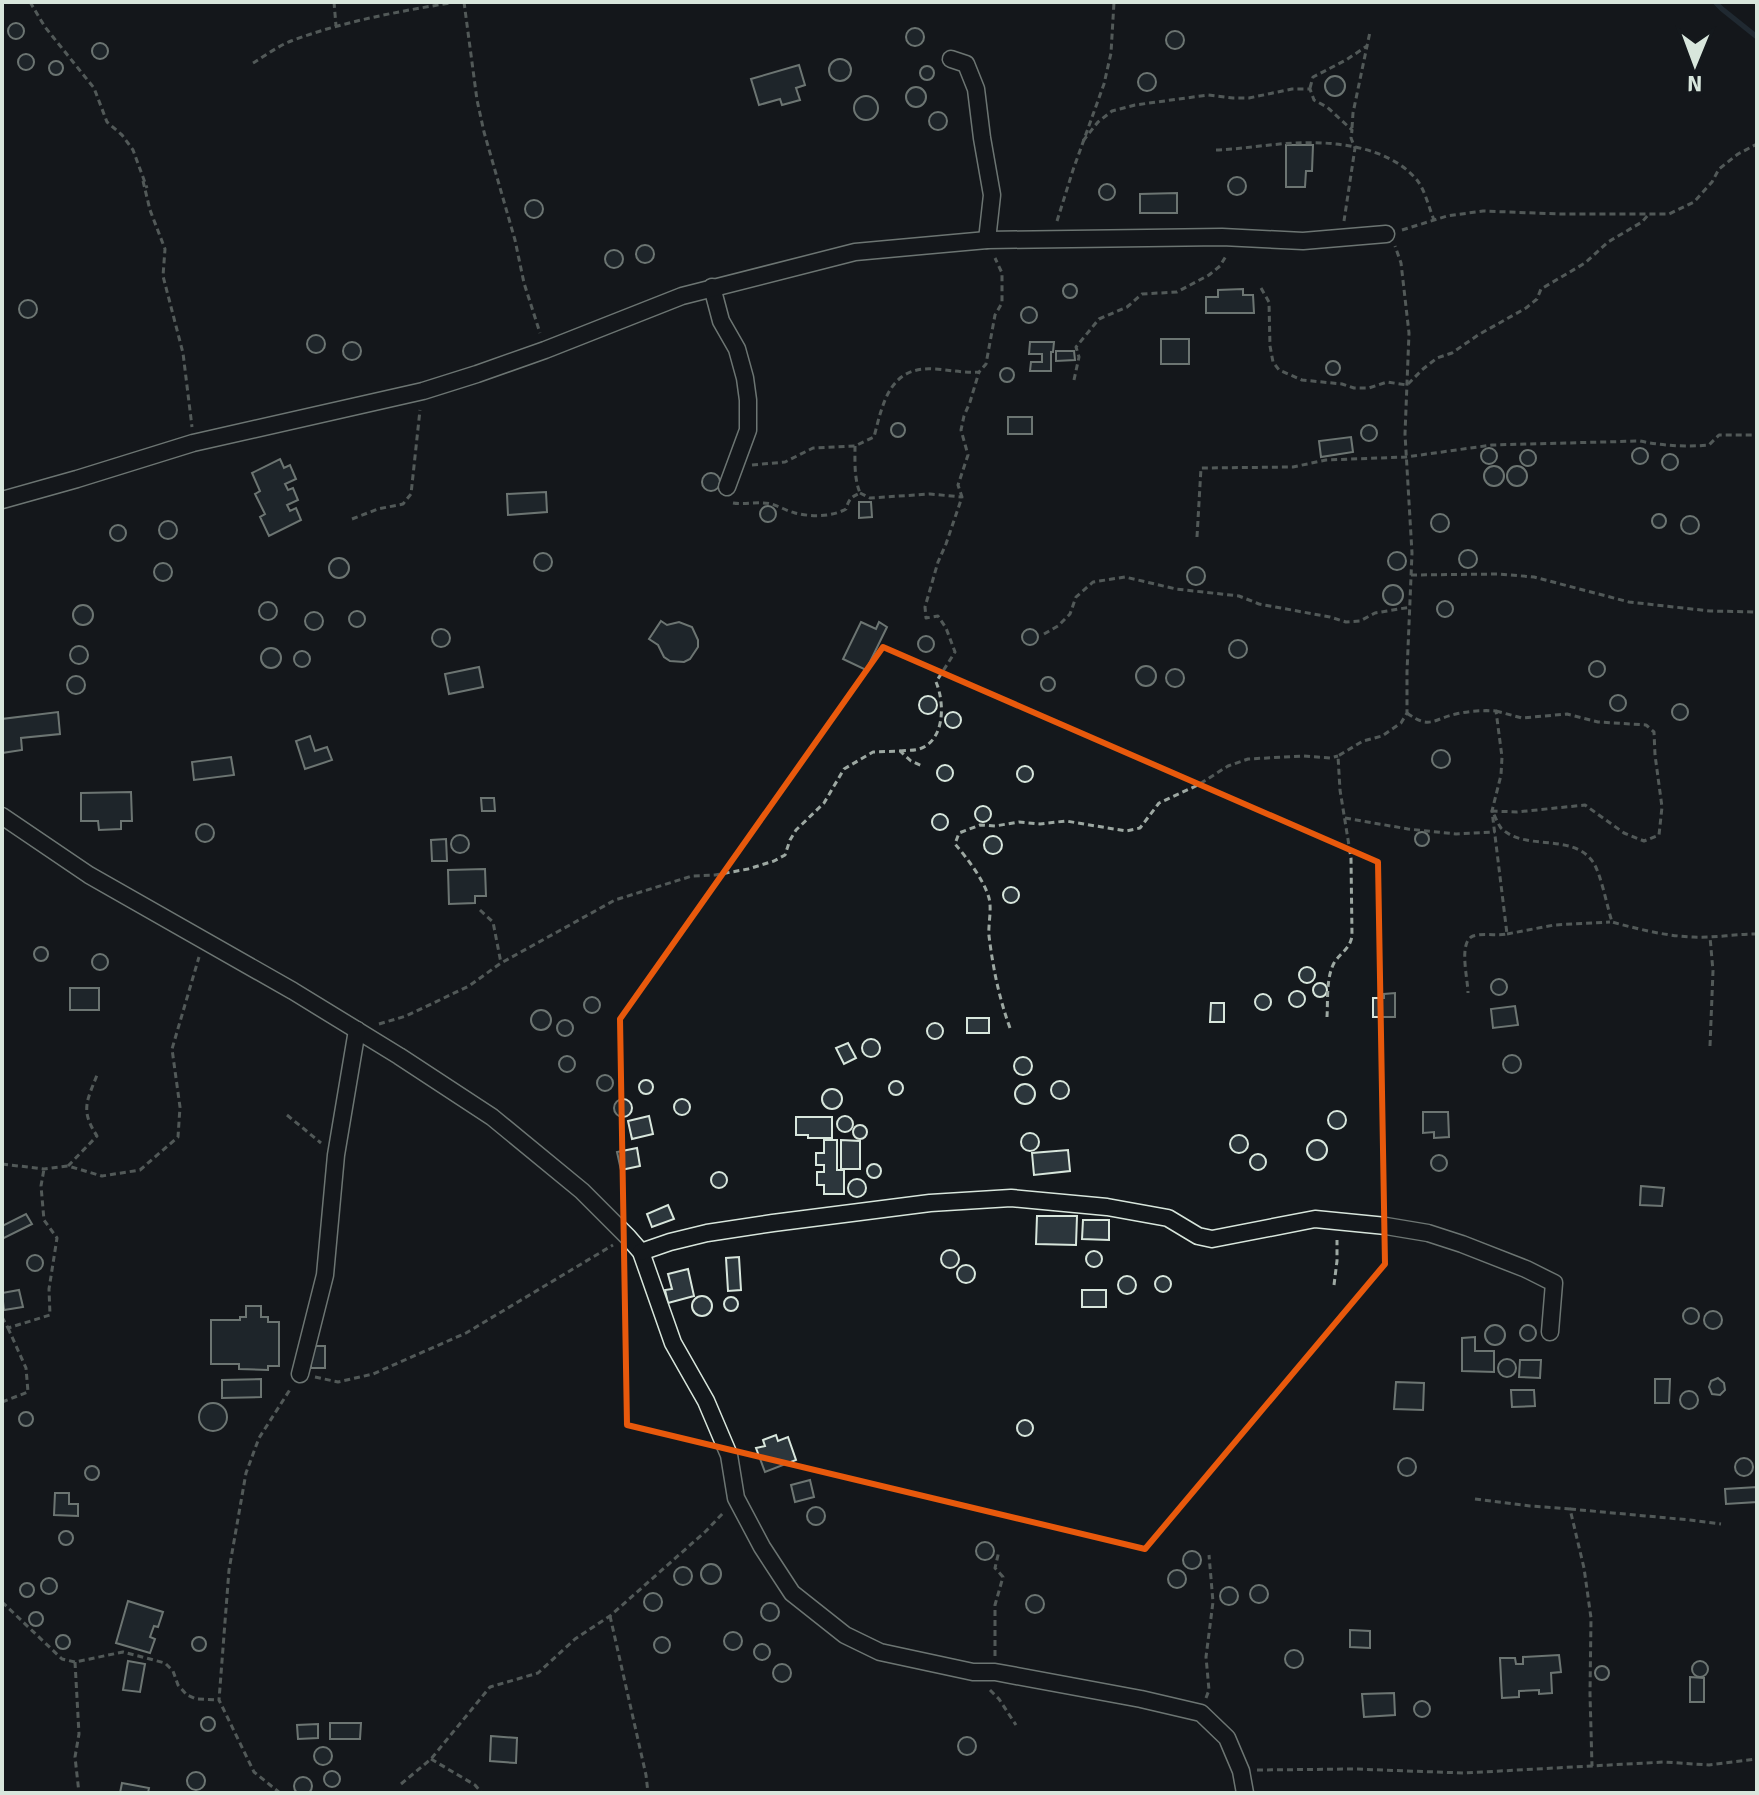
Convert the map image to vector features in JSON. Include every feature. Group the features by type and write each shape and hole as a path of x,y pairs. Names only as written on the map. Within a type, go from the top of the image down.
{"street":[{"path":"951,59 966,64 976,89 992,195 987,240"},
{"path":"2,500 193,443 423,391 545,350 682,296 855,252 987,240 1241,237 1303,241 1386,234"},
{"path":"712,287 721,321 737,349 746,389 748,430 727,487"},
{"path":"2,816 89,875 357,1030 492,1117 582,1191 641,1252 673,1343 706,1401 729,1455 736,1498 762,1547 792,1593 845,1635 880,1652 973,1672 995,1672 1141,1699 1201,1713 1227,1738 1241,1771 1245,1793"},
{"path":"300,1374 325,1275 336,1155 357,1030"},
{"path":"641,1252 707,1233 773,1223 930,1203 1011,1198 1107,1207 1168,1218 1198,1236 1212,1239 1315,1219 1334,1220 1428,1233 1526,1269 1554,1283 1550,1332"}],"path":[{"path":"30,2 45,27 94,88 107,122 133,150 147,188"},
{"path":"334,2 336,26"},
{"path":"253,63 289,42 336,26 456,2"},
{"path":"464,2 484,132 545,350"},
{"path":"1051,240 1104,84 1111,53 1114,2"},
{"path":"1342,237 1355,148 1351,138 1353,113 1370,32"},
{"path":"1352,130 1327,107 1314,100 1310,89 1313,77 1367,46"},
{"path":"1083,141 1098,122 1112,111 1135,105 1208,95 1249,98 1292,89 1310,89"},
{"path":"1216,150 1296,143 1336,144 1379,154 1419,182 1434,220"},
{"path":"1010,1028 992,961 990,900 982,882 955,844 959,833 980,825 1019,822 1040,824 1066,821 1126,831 1140,828 1159,803 1198,785 1228,766 1248,759 1338,756 1363,741 1382,736 1401,723 1407,713 1412,553 1405,434 1409,333 1399,253 1386,234 1447,216 1494,211 1669,214 1694,202 1719,169 1757,144"},
{"path":"143,181 165,249 163,276 183,353 193,443"},
{"path":"1407,385 1437,358 1452,353 1526,308 1537,299 1541,289 1585,263 1608,242 1642,222 1649,214"},
{"path":"1074,380 1079,357 1076,347 1099,319 1127,307 1142,294 1177,292 1209,275 1220,266 1241,237"},
{"path":"357,1030 406,1016 469,986 501,963 615,900 692,876 748,869 774,861 785,855 796,830 824,803 844,769 873,752 921,749 936,733 942,722 936,682 955,652 938,616 926,618 925,607 962,497 958,485 968,455 961,430 964,416 979,372 986,364 995,315 1002,303 1002,273 987,240"},
{"path":"1261,288 1269,302 1270,346 1273,362 1279,370 1302,380 1354,388 1369,388 1387,382 1407,385"},
{"path":"735,464 755,466 785,462 813,448 855,446 874,437 891,384 914,370 933,368 979,372"},
{"path":"352,519 403,504 411,494 423,391"},
{"path":"1197,537 1201,468 1293,467 1326,460 1406,457 1492,445 1640,441 1694,446 1709,445 1719,435 1757,435"},
{"path":"855,446 854,468 860,493 870,498 930,494 962,497"},
{"path":"727,487 732,503 768,503 793,513 813,515 838,513 846,509 848,500 860,493"},
{"path":"1411,575 1499,574 1534,577 1629,602 1710,611 1757,612"},
{"path":"1044,634 1070,614 1076,597 1093,582 1125,577 1176,589 1239,596 1275,608 1346,622 1411,607"},
{"path":"1407,713 1417,720 1433,723 1454,714 1496,711 1522,718 1567,714 1598,722 1646,725 1654,732 1662,807 1659,835 1644,841 1624,833 1585,805 1517,812 1492,811"},
{"path":"1496,711 1502,757 1492,811 1507,934"},
{"path":"900,751 922,766"},
{"path":"1327,1017 1331,973 1335,962 1350,946 1352,936 1351,858 1338,756"},
{"path":"1492,811 1501,827 1518,839 1572,847 1593,862 1612,922"},
{"path":"1345,818 1456,834 1495,832"},
{"path":"480,910 493,922 501,963"},
{"path":"1468,993 1465,947 1468,940 1475,936 1498,936 1554,925 1612,922 1678,936 1757,934"},
{"path":"1710,937 1713,971 1710,1046"},
{"path":"2,1164 44,1169 68,1166 102,1176 140,1170 178,1137 180,1107 172,1049 204,939"},
{"path":"68,1166 97,1136 88,1122 86,1105 97,1075"},
{"path":"287,1115 336,1155"},
{"path":"8,1328 50,1315 49,1289 57,1238 44,1220 41,1186 44,1169"},
{"path":"1334,1220 1337,1261 1334,1285"},
{"path":"280,1793 254,1772 219,1700 229,1570 246,1473 259,1438 300,1374 338,1382 373,1374 466,1333 628,1237"},
{"path":"2,1317 26,1368 28,1392 2,1402"},
{"path":"401,1784 431,1759 490,1687 538,1673 575,1639 610,1616 706,1531 736,1498"},
{"path":"1475,1499 1721,1524"},
{"path":"1570,1509 1584,1568 1591,1618 1592,1766"},
{"path":"995,1672 995,1605 1003,1577 995,1568 999,1551"},
{"path":"1201,1713 1209,1690 1206,1657 1213,1602 1209,1555"},
{"path":"2,1602 62,1659 75,1662 123,1652 165,1663 187,1695 196,1699 219,1700"},
{"path":"610,1616 648,1793"},
{"path":"75,1662 79,1734 75,1757 79,1793"},
{"path":"973,1672 999,1699 1016,1725"},
{"path":"431,1759 475,1785 482,1793"},
{"path":"1241,1771 1354,1769 1464,1773 1664,1762 1709,1765 1757,1759"}],"highlighted area":[{"path":"883,647 1378,862 1385,1264 1145,1549 627,1425 620,1019"}],"building":[{"path":"16,23 24,31 16,39 8,31"},
{"path":"911,28 919,28 924,37 922,44 911,46 906,41 906,33"},
{"path":"1171,31 1179,31 1184,40 1182,47 1171,49 1166,44 1166,36"},
{"path":"100,43 108,51 100,59 92,51"},
{"path":"23,54 29,54 34,62 32,68 23,70 18,65 18,59"},
{"path":"840,59 851,70 840,81 829,70"},
{"path":"56,61 63,68 56,75 49,68"},
{"path":"799,65 805,85 796,88 800,100 782,105 780,99 759,105 751,79"},
{"path":"927,66 934,73 927,80 920,73"},
{"path":"1147,73 1156,82 1147,91 1138,82"},
{"path":"1335,76 1342,79 1345,86 1342,93 1335,96 1328,93 1325,86 1328,79"},
{"path":"916,87 923,90 926,97 923,104 916,107 909,104 906,97 909,90"},
{"path":"866,96 877,103 878,108 871,119 866,120 855,113 854,108 861,97"},
{"path":"938,112 947,121 938,130 929,121"},
{"path":"1286,145 1313,145 1312,171 1306,171 1305,187 1286,187"},
{"path":"1237,177 1246,186 1237,195 1228,186"},
{"path":"1107,184 1113,186 1113,198 1107,200 1101,198 1099,192 1101,186"},
{"path":"1177,193 1177,213 1140,213 1140,194"},
{"path":"534,200 543,209 534,218 525,209"},
{"path":"645,245 654,254 645,263 636,254"},
{"path":"614,250 623,259 614,268 605,259"},
{"path":"1070,284 1077,291 1070,298 1063,291"},
{"path":"1243,289 1243,295 1253,295 1254,313 1206,313 1206,297 1218,297 1218,290"},
{"path":"28,300 37,309 28,318 19,309"},
{"path":"1026,307 1032,307 1037,315 1035,321 1026,323 1021,318 1021,312"},
{"path":"316,335 325,344 316,353 307,344"},
{"path":"1161,339 1189,339 1189,364 1161,364"},
{"path":"348,342 356,342 361,351 359,358 348,360 343,355 343,347"},
{"path":"1030,342 1054,342 1051,371 1030,371 1031,362 1042,362 1042,354 1029,354"},
{"path":"1056,351 1074,351 1075,360 1056,361"},
{"path":"1333,361 1340,368 1333,375 1326,368"},
{"path":"1007,368 1014,375 1007,382 1000,375"},
{"path":"1008,417 1032,417 1032,434 1008,434"},
{"path":"898,423 905,430 898,437 891,430"},
{"path":"1369,425 1375,427 1375,439 1369,441 1363,439 1361,433 1363,427"},
{"path":"1351,437 1353,452 1321,457 1319,441"},
{"path":"1489,448 1495,450 1495,462 1489,464 1483,462 1481,456 1483,450"},
{"path":"1640,448 1646,450 1646,462 1640,464 1634,462 1632,456 1634,450"},
{"path":"1525,450 1531,450 1536,458 1534,464 1525,466 1520,461 1520,455"},
{"path":"1670,454 1676,456 1676,468 1670,470 1664,468 1662,462 1664,456"},
{"path":"280,459 284,468 290,465 296,479 285,484 288,490 293,488 298,500 287,505 290,511 296,508 301,520 269,536 260,517 265,514 255,494 260,491 252,473"},
{"path":"1490,466 1498,466 1504,476 1498,486 1490,486 1484,480 1484,472"},
{"path":"1517,466 1524,469 1527,476 1524,483 1517,486 1510,483 1507,476 1510,469"},
{"path":"711,473 720,482 711,491 702,482"},
{"path":"546,492 547,512 508,515 507,494"},
{"path":"859,502 871,502 872,517 859,518"},
{"path":"768,506 774,508 774,520 768,522 762,520 760,514 762,508"},
{"path":"1440,514 1449,523 1440,532 1431,523"},
{"path":"1659,514 1666,521 1659,528 1652,521"},
{"path":"1690,516 1699,525 1690,534 1681,525"},
{"path":"168,521 177,530 168,539 159,530"},
{"path":"115,525 121,525 126,533 124,539 115,541 110,536 110,530"},
{"path":"1464,550 1472,550 1477,559 1475,566 1464,568 1459,563 1459,555"},
{"path":"1397,552 1406,561 1397,570 1388,561"},
{"path":"543,553 552,562 543,571 534,562"},
{"path":"339,558 346,561 349,568 346,575 339,578 332,575 329,568 332,561"},
{"path":"159,563 167,563 172,572 170,579 159,581 154,576 154,568"},
{"path":"1196,567 1205,576 1196,585 1187,576"},
{"path":"1393,585 1400,588 1403,595 1400,602 1393,605 1386,602 1383,595 1386,588"},
{"path":"1445,601 1451,603 1451,615 1445,617 1439,615 1437,609 1439,603"},
{"path":"268,602 277,611 268,620 259,611"},
{"path":"83,605 90,608 93,615 90,622 83,625 76,622 73,615 76,608"},
{"path":"357,611 363,613 363,625 357,627 351,625 349,619 351,613"},
{"path":"314,612 323,621 314,630 305,621"},
{"path":"661,621 667,625 679,622 692,627 698,647 690,659 670,661 649,639"},
{"path":"861,622 876,629 879,622 887,627 866,670 843,659"},
{"path":"437,629 445,629 450,638 448,645 437,647 432,642 432,634"},
{"path":"1030,629 1036,631 1036,643 1030,645 1024,643 1022,637 1024,631"},
{"path":"923,636 929,636 934,644 932,650 923,652 918,647 918,641"},
{"path":"1238,640 1247,649 1238,658 1229,649"},
{"path":"79,646 88,655 79,664 70,655"},
{"path":"271,648 278,651 281,658 278,665 271,668 264,665 261,658 264,651"},
{"path":"299,651 305,651 310,659 308,665 299,667 294,662 294,656"},
{"path":"1594,661 1600,661 1605,669 1603,675 1594,677 1589,672 1589,666"},
{"path":"1146,666 1153,669 1156,676 1153,683 1146,686 1139,683 1136,676 1139,669"},
{"path":"479,667 483,687 449,694 445,674"},
{"path":"1171,669 1179,669 1184,678 1182,685 1171,687 1166,682 1166,674"},
{"path":"72,676 80,676 85,685 83,692 72,694 67,689 67,681"},
{"path":"1048,677 1055,684 1048,691 1041,684"},
{"path":"1615,695 1621,695 1626,703 1624,709 1615,711 1610,706 1610,700"},
{"path":"928,696 937,705 928,714 919,705"},
{"path":"1680,704 1686,706 1686,718 1680,720 1674,718 1672,712 1674,706"},
{"path":"58,712 60,734 21,738 22,750 2,753 2,719"},
{"path":"950,712 956,712 961,720 959,726 950,728 945,723 945,717"},
{"path":"310,736 315,751 327,747 332,760 305,769 296,741"},
{"path":"1437,750 1445,750 1450,759 1448,766 1437,768 1432,763 1432,755"},
{"path":"231,757 234,775 194,780 192,762"},
{"path":"942,765 948,765 953,773 951,779 942,781 937,776 937,770"},
{"path":"1025,766 1031,768 1031,780 1025,782 1019,780 1017,774 1019,768"},
{"path":"131,792 132,821 121,821 121,829 99,830 98,821 81,821 81,793"},
{"path":"481,798 494,798 495,811 482,811"},
{"path":"980,806 986,806 991,814 989,820 980,822 975,817 975,811"},
{"path":"940,814 946,816 946,828 940,830 934,828 932,822 934,816"},
{"path":"201,824 209,824 214,833 212,840 201,842 196,837 196,829"},
{"path":"1422,832 1429,839 1422,846 1415,839"},
{"path":"460,835 469,844 460,853 451,844"},
{"path":"989,836 997,836 1002,845 1000,852 989,854 984,849 984,841"},
{"path":"446,839 447,861 432,861 431,840"},
{"path":"485,869 486,896 475,896 475,903 449,904 448,870"},
{"path":"1008,887 1014,887 1019,895 1017,901 1008,903 1003,898 1003,892"},
{"path":"41,947 48,954 41,961 34,954"},
{"path":"97,954 103,954 108,962 106,968 97,970 92,965 92,959"},
{"path":"1307,967 1313,969 1313,981 1307,983 1301,981 1299,975 1301,969"},
{"path":"1496,979 1502,979 1507,987 1505,993 1496,995 1491,990 1491,984"},
{"path":"1320,983 1327,990 1320,997 1313,990"},
{"path":"70,988 99,988 99,1010 70,1010"},
{"path":"1294,991 1300,991 1305,999 1303,1005 1294,1007 1289,1002 1289,996"},
{"path":"1395,993 1395,1017 1373,1017 1373,998 1384,998 1384,994"},
{"path":"1260,994 1266,994 1271,1002 1269,1008 1260,1010 1255,1005 1255,999"},
{"path":"589,997 595,997 600,1005 598,1011 589,1013 584,1008 584,1002"},
{"path":"1211,1003 1224,1003 1224,1022 1210,1022"},
{"path":"1515,1006 1518,1025 1493,1028 1491,1009"},
{"path":"541,1010 548,1013 551,1020 548,1027 541,1030 534,1027 531,1020 534,1013"},
{"path":"967,1018 989,1018 989,1033 967,1033"},
{"path":"565,1020 571,1022 571,1034 565,1036 559,1034 557,1028 559,1022"},
{"path":"935,1023 943,1031 935,1039 927,1031"},
{"path":"867,1039 875,1039 880,1048 878,1055 867,1057 862,1052 862,1044"},
{"path":"848,1043 856,1058 844,1064 836,1048"},
{"path":"1512,1055 1521,1064 1512,1073 1503,1064"},
{"path":"564,1056 570,1056 575,1064 573,1070 564,1072 559,1067 559,1061"},
{"path":"1023,1057 1032,1066 1023,1075 1014,1066"},
{"path":"602,1075 608,1075 613,1083 611,1089 602,1091 597,1086 597,1080"},
{"path":"646,1080 653,1087 646,1094 639,1087"},
{"path":"896,1081 903,1088 896,1095 889,1088"},
{"path":"1060,1081 1069,1090 1060,1099 1051,1090"},
{"path":"1025,1084 1032,1087 1035,1094 1032,1101 1025,1104 1018,1101 1015,1094 1018,1087"},
{"path":"832,1089 839,1092 842,1099 839,1106 832,1109 825,1106 822,1099 825,1092"},
{"path":"619,1099 627,1099 632,1108 630,1115 619,1117 614,1112 614,1104"},
{"path":"679,1099 685,1099 690,1107 688,1113 679,1115 674,1110 674,1104"},
{"path":"1337,1111 1346,1120 1337,1129 1328,1120"},
{"path":"1423,1112 1448,1112 1449,1137 1434,1138 1434,1132 1423,1133"},
{"path":"649,1116 653,1134 632,1139 628,1121"},
{"path":"845,1116 851,1118 851,1130 845,1132 839,1130 837,1124 839,1118"},
{"path":"796,1117 832,1117 832,1138 796,1135"},
{"path":"860,1125 867,1132 860,1139 853,1132"},
{"path":"1026,1133 1034,1133 1039,1142 1037,1149 1026,1151 1021,1146 1021,1138"},
{"path":"1239,1135 1248,1144 1239,1153 1230,1144"},
{"path":"824,1140 837,1140 837,1170 844,1170 844,1194 824,1194 824,1185 817,1185 817,1172 824,1172 824,1165 816,1165 816,1153 824,1153"},
{"path":"841,1140 860,1141 860,1169 841,1169"},
{"path":"1317,1140 1324,1143 1327,1150 1324,1157 1317,1160 1310,1157 1307,1150 1310,1143"},
{"path":"637,1148 640,1166 621,1170 617,1152"},
{"path":"1068,1150 1070,1171 1034,1175 1032,1153"},
{"path":"1255,1154 1261,1154 1266,1162 1264,1168 1255,1170 1250,1165 1250,1159"},
{"path":"1439,1155 1447,1163 1439,1171 1431,1163"},
{"path":"874,1164 881,1171 874,1178 867,1171"},
{"path":"716,1172 722,1172 727,1180 725,1186 716,1188 711,1183 711,1177"},
{"path":"853,1179 861,1179 866,1188 864,1195 853,1197 848,1192 848,1184"},
{"path":"1641,1186 1664,1188 1662,1206 1640,1205"},
{"path":"668,1205 674,1219 652,1227 647,1214"},
{"path":"26,1214 32,1224 2,1239 2,1226"},
{"path":"1037,1216 1077,1216 1076,1245 1036,1244"},
{"path":"1083,1220 1109,1220 1109,1240 1082,1239"},
{"path":"950,1250 959,1259 950,1268 941,1259"},
{"path":"1091,1251 1097,1251 1102,1259 1100,1265 1091,1267 1086,1262 1086,1256"},
{"path":"35,1255 41,1257 41,1269 35,1271 29,1269 27,1263 29,1257"},
{"path":"739,1257 741,1290 728,1291 726,1258"},
{"path":"966,1265 975,1274 966,1283 957,1274"},
{"path":"688,1269 694,1296 668,1303 665,1290 672,1289 668,1274"},
{"path":"1123,1276 1131,1276 1136,1285 1134,1292 1123,1294 1118,1289 1118,1281"},
{"path":"1160,1276 1166,1276 1171,1284 1169,1290 1160,1292 1155,1287 1155,1281"},
{"path":"19,1290 23,1307 4,1310 2,1293"},
{"path":"1082,1290 1106,1290 1106,1307 1082,1307"},
{"path":"702,1296 709,1299 712,1306 709,1313 702,1316 695,1313 692,1306 695,1299"},
{"path":"731,1297 738,1304 731,1311 724,1304"},
{"path":"246,1306 261,1306 261,1317 268,1317 268,1322 279,1322 279,1366 268,1366 268,1370 239,1369 239,1364 211,1364 211,1320 240,1320 240,1317 246,1317"},
{"path":"1691,1308 1699,1316 1691,1324 1683,1316"},
{"path":"1713,1311 1722,1320 1713,1329 1704,1320"},
{"path":"1495,1325 1502,1328 1505,1335 1502,1342 1495,1345 1488,1342 1485,1335 1488,1328"},
{"path":"1528,1325 1536,1333 1528,1341 1520,1333"},
{"path":"1475,1337 1475,1351 1494,1351 1494,1372 1462,1371 1462,1338"},
{"path":"311,1346 325,1346 325,1368 311,1368"},
{"path":"1507,1359 1516,1368 1507,1377 1498,1368"},
{"path":"1520,1360 1541,1360 1540,1378 1519,1377"},
{"path":"1718,1378 1724,1383 1725,1390 1720,1395 1712,1394 1709,1387 1711,1381"},
{"path":"261,1379 261,1397 222,1398 222,1380"},
{"path":"1655,1379 1670,1379 1669,1403 1655,1403"},
{"path":"1396,1382 1424,1383 1423,1410 1394,1409"},
{"path":"1511,1390 1534,1390 1535,1406 1512,1407"},
{"path":"1689,1391 1698,1400 1689,1409 1680,1400"},
{"path":"213,1403 223,1407 227,1417 223,1427 213,1431 203,1427 199,1417 203,1407"},
{"path":"26,1412 33,1419 26,1426 19,1419"},
{"path":"1025,1420 1031,1422 1031,1434 1025,1436 1019,1434 1017,1428 1019,1422"},
{"path":"776,1435 778,1441 788,1437 796,1460 765,1472 756,1448 765,1446 763,1440"},
{"path":"1403,1458 1411,1458 1416,1467 1414,1474 1403,1476 1398,1471 1398,1463"},
{"path":"1744,1458 1753,1467 1744,1476 1735,1467"},
{"path":"92,1466 99,1473 92,1480 85,1473"},
{"path":"810,1480 814,1497 795,1502 791,1485"},
{"path":"1757,1487 1757,1502 1726,1504 1725,1489"},
{"path":"55,1493 69,1493 69,1504 78,1504 78,1516 54,1515"},
{"path":"816,1507 825,1516 816,1525 807,1516"},
{"path":"66,1531 73,1538 66,1545 59,1538"},
{"path":"981,1542 989,1542 994,1551 992,1558 981,1560 976,1555 976,1547"},
{"path":"1192,1551 1201,1560 1192,1569 1183,1560"},
{"path":"711,1564 718,1567 721,1574 718,1581 711,1584 704,1581 701,1574 704,1567"},
{"path":"683,1567 692,1576 683,1585 674,1576"},
{"path":"1173,1570 1181,1570 1186,1579 1184,1586 1173,1588 1168,1583 1168,1575"},
{"path":"46,1578 52,1578 57,1586 55,1592 46,1594 41,1589 41,1583"},
{"path":"27,1583 34,1590 27,1597 20,1590"},
{"path":"1259,1585 1268,1594 1259,1603 1250,1594"},
{"path":"1225,1587 1233,1587 1238,1596 1236,1603 1225,1605 1220,1600 1220,1592"},
{"path":"653,1593 662,1602 653,1611 644,1602"},
{"path":"1035,1595 1044,1604 1035,1613 1026,1604"},
{"path":"128,1601 163,1612 158,1627 154,1626 150,1637 155,1639 150,1653 116,1643"},
{"path":"770,1603 779,1612 770,1621 761,1612"},
{"path":"36,1612 43,1619 36,1626 29,1619"},
{"path":"1350,1630 1370,1631 1370,1648 1350,1647"},
{"path":"733,1632 742,1641 733,1650 724,1641"},
{"path":"63,1635 70,1642 63,1649 56,1642"},
{"path":"199,1637 206,1644 199,1651 192,1644"},
{"path":"662,1637 670,1645 662,1653 654,1645"},
{"path":"762,1644 770,1652 762,1660 754,1652"},
{"path":"1290,1650 1298,1650 1303,1659 1301,1666 1290,1668 1285,1663 1285,1655"},
{"path":"1559,1655 1561,1672 1551,1673 1552,1693 1519,1691 1519,1697 1502,1698 1500,1658 1515,1658 1516,1664 1523,1664 1523,1657"},
{"path":"128,1661 145,1664 140,1692 123,1690"},
{"path":"1697,1661 1703,1661 1708,1669 1706,1675 1697,1677 1692,1672 1692,1666"},
{"path":"782,1664 791,1673 782,1682 773,1673"},
{"path":"1602,1666 1609,1673 1602,1680 1595,1673"},
{"path":"1690,1677 1704,1678 1704,1702 1690,1702"},
{"path":"1394,1693 1395,1715 1364,1717 1362,1694"},
{"path":"1419,1701 1425,1701 1430,1709 1428,1715 1419,1717 1414,1712 1414,1706"},
{"path":"208,1717 215,1724 208,1731 201,1724"},
{"path":"330,1723 361,1723 360,1739 330,1739"},
{"path":"318,1724 318,1738 298,1739 297,1725"},
{"path":"491,1736 517,1738 516,1763 490,1761"},
{"path":"967,1737 976,1746 967,1755 958,1746"},
{"path":"319,1747 327,1747 332,1756 330,1763 319,1765 314,1760 314,1752"},
{"path":"329,1771 335,1771 340,1779 338,1785 329,1787 324,1782 324,1776"},
{"path":"192,1772 200,1772 205,1781 203,1788 192,1790 187,1785 187,1777"},
{"path":"303,1777 312,1786 303,1795 294,1786"},
{"path":"122,1783 149,1788 148,1793 120,1793"}],"waterway":[{"path":"1715,2 1757,37"}]}
